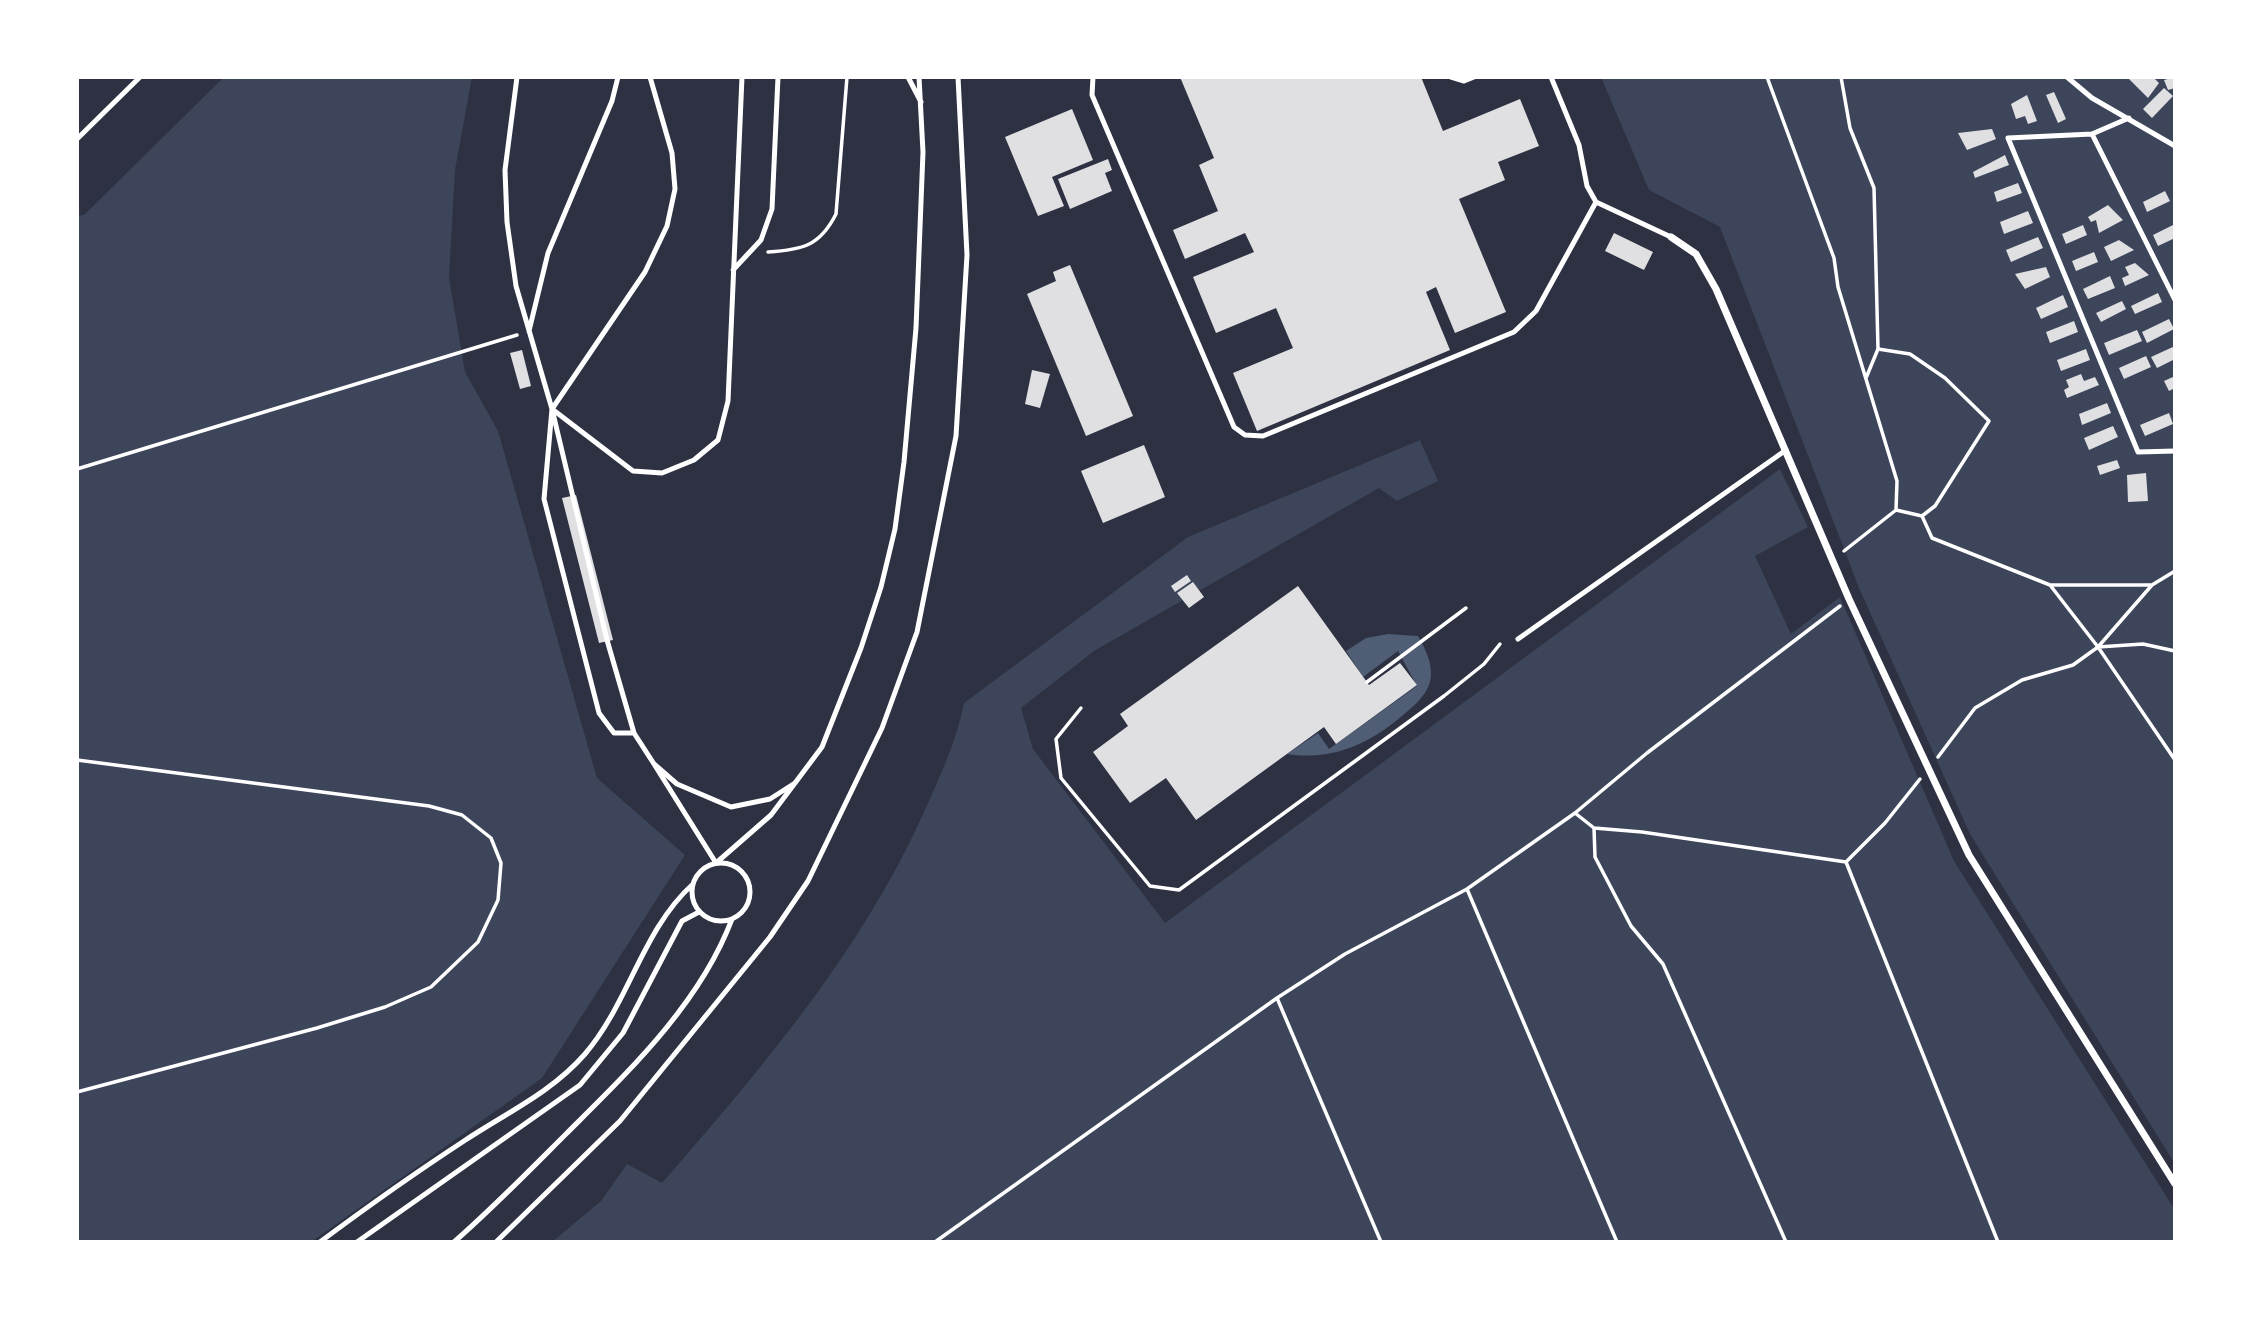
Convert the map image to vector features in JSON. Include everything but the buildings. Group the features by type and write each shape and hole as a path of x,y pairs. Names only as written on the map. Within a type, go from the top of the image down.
{"street":[{"path":"1671,237 1696,254 1716,289 1849,599 1969,855 2175,1184"}],"lane":[{"path":"77,139 140,77"},
{"path":"516,77 505,170 507,222 516,286 552,409 607,640 634,733 716,863 734,866 747,879 750,898 747,907 732,919 715,921 699,912 694,903 693,884"},
{"path":"529,331 548,253 612,101 618,77"},
{"path":"634,733 614,733 599,713 544,499 552,409 645,272 667,226 675,189 672,153 650,77"},
{"path":"552,409 634,471 662,472 694,460 718,440 728,401 742,77"},
{"path":"733,270 761,240 772,209 778,77"},
{"path":"908,77 922,105"},
{"path":"320,1242 437,1158 562,1079 587,1052 602,1029 660,923 677,898 693,884 701,870 716,863 771,815 800,780 822,747 862,648 895,529 916,328 922,105 919,77"},
{"path":"496,1242 620,1121 770,937 808,881 882,728 916,632 956,436 967,255 958,77"},
{"path":"1093,77 1092,95 1234,427 1245,435 1264,436 1514,332 1536,311 1596,202"},
{"path":"1451,77 1464,81 1474,77"},
{"path":"1551,77 1579,145 1587,186 1596,202 1671,237"},
{"path":"2067,77 2092,98 2175,146"},
{"path":"2129,118 2092,134 2008,138 2138,452 2175,451"},
{"path":"2092,134 2175,300"},
{"path":"1518,639 1786,450"},
{"path":"654,764 677,784 732,807 770,799 800,780"},
{"path":"357,1242 580,1085 623,1033 682,920 699,912"},
{"path":"454,1242 485,1215 654,1044 705,974 724,942 732,919"}],"path":[{"path":"748,254 805,247 827,232 836,214 847,77"},
{"path":"1767,77 1834,257 1838,287 1898,481 1896,510 1834,559"},
{"path":"1841,77 1850,128 1874,188 1878,349 1866,378"},
{"path":"77,469 529,331"},
{"path":"1878,349 1910,354 1945,378 1989,421 1935,506 1922,516"},
{"path":"1896,510 1922,516"},
{"path":"1922,516 1932,538 2050,585 2152,585"},
{"path":"1846,862 1885,823 1975,708 2022,680 2073,665 2098,647 2152,585 2175,571"},
{"path":"2050,585 2098,647 2175,760"},
{"path":"935,1242 1277,999 1345,954 1467,889 1576,813 1647,753 1849,599"},
{"path":"1367,681 1466,608"},
{"path":"1081,708 1056,739 1061,778 1150,887 1179,890 1444,696 1484,664 1500,644"},
{"path":"2098,647 2143,644 2175,651"},
{"path":"77,760 429,806 462,815 491,838 501,863 498,900 478,942 431,987 385,1007 317,1028 218,1052 77,1092"},
{"path":"1576,813 1594,828 1680,837 1846,862"},
{"path":"1594,828 1595,857 1631,926 1662,964 1786,1242"},
{"path":"1846,862 1998,1242"},
{"path":"1467,889 1617,1242"},
{"path":"1277,999 1381,1242"}],"shaded area":[{"path":"224,77 472,77 455,170 449,278 465,372 498,431 597,778 685,855 542,1078 311,1242 77,1242 77,216 84,215"},
{"path":"1601,77 2175,77 2175,1164 1970,834 1859,588 1720,227 1649,190"},
{"path":"1420,440 1438,481 1397,501 1379,488 1094,651 1021,708 1033,749 1165,923 1780,469 1808,527 1755,556 1791,634 1840,597 1954,861 2175,1210 2175,1242 552,1242 601,1201 627,1164 662,1183 807,1007 871,913 899,863 942,772 964,703 1188,537"},
{"path":"1388,634 1418,636 1421,641 1431,670 1430,682 1422,697 1389,726 1349,748 1319,755 1287,754 1318,733 1329,749 1417,686 1398,651 1363,677 1346,651 1366,638"}]}
